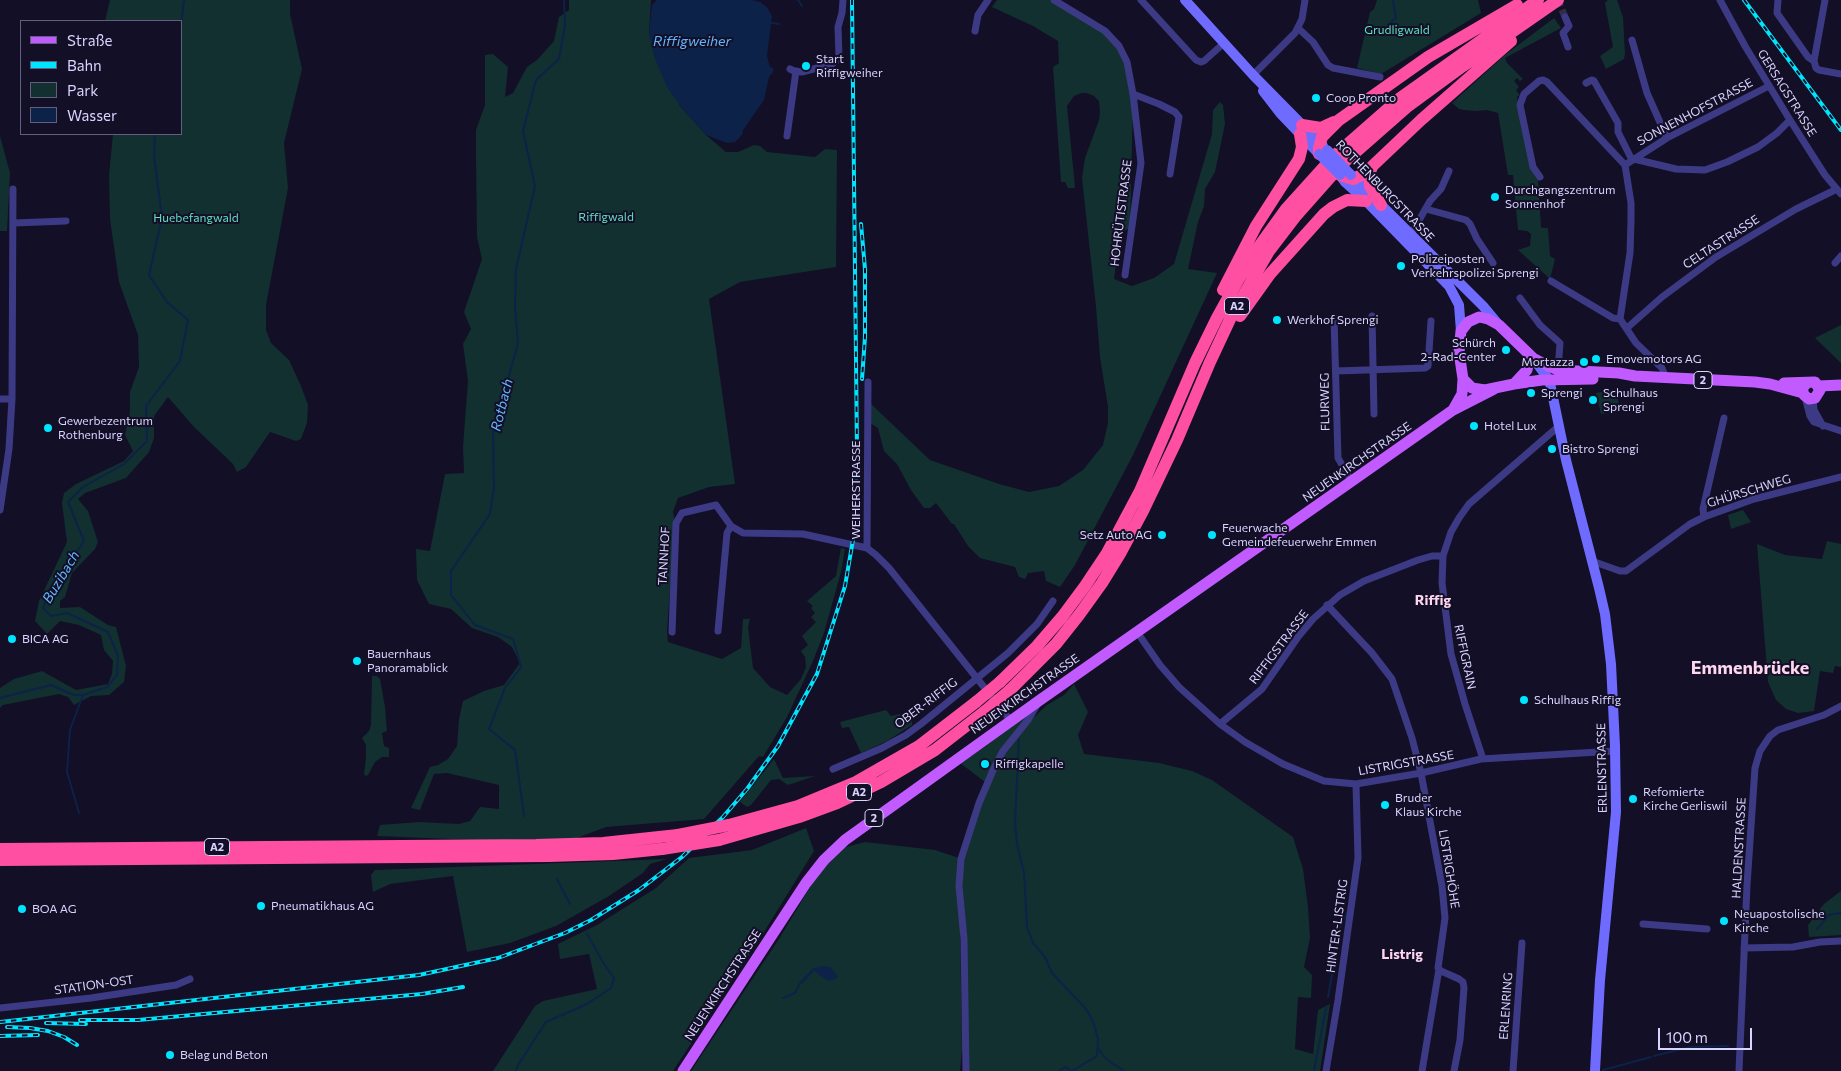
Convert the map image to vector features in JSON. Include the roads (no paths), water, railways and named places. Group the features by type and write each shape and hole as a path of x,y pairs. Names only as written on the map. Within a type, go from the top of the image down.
{"highway":[{"path":"1299,159 1321,149 1324,134 1339,120 1428,58 1525,0"},
{"name":"A2","path":"1005,686 1086,586 1140,491 1195,363 1217,318 1247,266 1286,209 1332,157 1399,99 1538,0"},
{"name":"A2","path":"603,849 729,826 798,806 856,782 919,746 980,707 1056,644 1102,583 1143,511 1180,434 1210,362 1249,283 1269,251 1312,195 1341,165 1407,107 1558,0"},
{"path":"1348,178 1364,174 1421,120 1494,56 1530,26 1568,0"},
{"path":"1195,363 1210,316 1246,244 1299,159 1302,147 1301,130 1321,128 1339,120"},
{"path":"1372,167 1369,174 1370,186 1381,204"},
{"path":"1180,434 1191,417 1229,335 1265,280 1311,228 1333,207 1350,200 1366,201"},
{"name":"A2","path":"0,860 662,849 719,840 777,824 837,803 911,765 956,734 980,707"},
{"path":"0,842 76,848"},
{"name":"A2","path":"0,849 477,851"}],"main road":[{"name":"2","path":"1462,331 1468,322 1478,317 1484,318 1499,325 1531,356 1558,370 1770,384 1811,392 1841,390"},
{"path":"1453,410 1462,394 1463,379 1459,359 1462,331"},
{"path":"1514,384 1527,370 1531,356"},
{"name":"2","path":"1453,410 1494,389 1514,384 1549,380 1636,376"},
{"path":"1463,379 1472,388 1477,390 1494,389"},
{"name":"2","path":"1811,392 1841,385"},
{"name":"NEUENKIRCHSTRASSE","path":"683,1071 806,883 830,854 862,826 1453,410"}],"street":[{"path":"786,136 793,70 802,72 832,64 839,57 838,27 843,0"},
{"path":"975,32 978,14 988,0"},
{"name":"HOHRÜTISTRASSE","path":"1054,0 1105,31 1114,40 1127,62 1133,94 1141,163 1125,275"},
{"path":"1141,0 1196,60 1204,61 1224,43"},
{"name":"ROTHENBURGSTRASSE","path":"1185,0 1253,75 1274,108 1321,149 1366,201 1483,306 1499,325"},
{"path":"1253,75 1286,43 1298,28 1305,0"},
{"name":"GERSAGSTRASSE","path":"1720,0 1790,120 1825,175 1839,191"},
{"path":"1778,0 1778,14 1808,57 1814,60"},
{"path":"1825,0 1814,60 1816,68 1819,70 1841,74"},
{"path":"1565,17 1569,26 1563,33 1568,47"},
{"path":"1298,28 1313,42 1328,65 1333,68 1380,77"},
{"path":"1632,40 1648,93 1667,138"},
{"path":"1540,177 1533,167 1520,105 1524,94 1539,81 1543,80 1625,165 1631,203 1630,253 1620,319"},
{"path":"1586,83 1594,81 1618,123 1618,132 1633,159 1676,169 1705,170 1727,162 1758,147 1790,120"},
{"name":"SONNENHOFSTRASSE","path":"1625,165 1667,138 1769,86"},
{"path":"1133,94 1159,104 1175,112 1179,117 1170,174"},
{"path":"1406,237 1444,183 1449,171"},
{"name":"ROTHENBURGSTRASSE","path":"1348,178 1381,204 1406,237 1445,281 1454,294 1460,311 1462,331"},
{"path":"0,510 9,449 12,399 13,189"},
{"name":"CELTASTRASSE","path":"1627,328 1662,296 1716,257 1796,209 1839,191"},
{"path":"1426,208 1466,220 1493,263"},
{"path":"14,223 66,221"},
{"path":"1835,263 1841,256"},
{"path":"1551,281 1613,318 1620,319 1636,343 1662,368 1666,378"},
{"path":"1520,298 1540,325 1560,343 1558,370"},
{"path":"1372,316 1374,414"},
{"name":"FLURWEG","path":"1334,318 1338,458 1352,482"},
{"path":"1336,371 1425,368 1427,366 1431,321"},
{"path":"1531,356 1549,380"},
{"name":"ERLENSTRASSE","path":"1549,380 1601,596 1608,638 1615,751 1615,820 1595,1071"},
{"name":"WEIHERSTRASSE","path":"868,382 867,548 884,562 1011,721"},
{"path":"1811,392 1810,416 1814,422 1841,431"},
{"path":"0,399 12,399"},
{"path":"1704,517 1703,509 1724,418"},
{"path":"1443,556 1451,532 1469,504 1559,426"},
{"name":"GHÜRSCHWEG","path":"1592,561 1620,571 1626,571 1690,524 1704,517 1754,499 1841,477"},
{"name":"TANNHOF","path":"672,632 676,523 679,517 682,513 716,505 731,526"},
{"path":"718,631 727,533 731,526 743,533 795,534 867,548"},
{"name":"RIFFIGSTRASSE","path":"1220,724 1262,689 1298,637 1327,605 1364,581 1418,560 1432,556 1443,556"},
{"name":"RIFFIGRAIN","path":"1443,556 1442,583 1451,654 1464,704 1482,756 1481,759"},
{"path":"977,678 1008,653 1037,624 1053,601"},
{"name":"LISTRIGHÖHE","path":"1327,605 1372,653 1392,679 1422,773 1445,912 1445,927 1422,1071"},
{"name":"LISTRIGSTRASSE","path":"1137,632 1179,687 1220,724 1245,742 1283,764 1324,781 1356,784 1422,773 1481,759 1615,751"},
{"name":"OBER-RIFFIG","path":"833,769 882,748 906,734 977,678"},
{"path":"966,1071 965,956 959,886 961,859 979,803 994,768 1003,751 1028,720 1040,700"},
{"name":"HALDENSTRASSE","path":"1739,1071 1755,768 1760,751 1770,736 1778,730 1824,715 1840,707"},
{"name":"HINTER-LISTRIG","path":"1326,1071 1355,886 1358,841 1356,784"},
{"path":"1643,924 1707,928"},
{"path":"1744,948 1794,947 1820,942 1841,941"},
{"name":"ERLENRING","path":"1513,1071 1522,943"},
{"path":"1438,969 1460,979 1463,982 1464,988 1460,1040 1454,1071"},
{"name":"STATION-OST","path":"0,1008 91,998 176,985 190,979"}],"water":[{"name":"Riffigweiher","path":"657,0 752,0 760,2 767,7 772,16 767,56 773,72 769,77 764,100 743,130 742,135 735,142 727,143 706,135 680,106 667,87 654,56 649,33 652,5"},
{"path":"821,966 830,967 838,976 836,979 828,981 814,971 802,984 798,984 812,969"}],"waterway":[{"name":"Buzibach","path":"182,20 184,0"},
{"name":"Rotbach","path":"524,816 515,750 489,729 505,688 521,667 513,639 475,625 451,595 451,571 490,514 494,487 493,434 518,343 515,306 516,269 535,186 523,131 536,80 559,59 565,25 564,0"},
{"path":"798,0 802,6"},
{"path":"1388,30 1388,25 1396,18 1393,0"},
{"path":"772,23 779,24"},
{"name":"Buzibach","path":"0,698 51,685 74,695 83,695 107,687 117,675 118,656 108,632 67,613 51,616 43,608 49,593 84,541 68,502 83,487 124,464 147,441 146,406 180,361 188,320 167,302 149,275 162,218 154,155 155,135"},
{"path":"79,813 67,772 70,730 83,695"},
{"path":"1019,739 1015,821 1017,844 1024,873 1027,927 1033,943 1045,957 1052,973 1086,1009 1093,1021 1098,1039 1097,1056 1072,1071"},
{"name":"Rotbach","path":"557,879 570,904"},
{"path":"1328,997 1341,925 1347,913"},
{"path":"1817,929 1829,915 1841,913"},
{"name":"Rotbach","path":"516,1071 546,1022 587,1004 611,988 614,978 587,934"},
{"path":"783,998 795,993 799,985"},
{"path":"1314,1071 1326,1008"},
{"path":"1654,1056 1690,1047 1728,1046"},
{"path":"1098,1048 1106,1059 1124,1071"},
{"path":"1603,1070 1651,1057"},
{"path":"1059,1071 1065,1067 1072,1071"}],"tunnel":[{"path":"1558,0 1565,17"}],"railway":[{"path":"0,1022 419,975 498,958 565,933 591,920 639,890 682,857 723,817 747,789 778,746 817,674 845,586 854,534 857,450 852,0"},
{"path":"1744,0 1841,130"},
{"path":"861,224 865,269 865,337 862,379"},
{"path":"80,1020 138,1020 422,994 463,987"},
{"path":"46,1023 86,1024"},
{"path":"7,1027 48,1031 64,1037 77,1045"},
{"path":"0,1036 38,1035"}],"place":[{"name":"Start Riffigweiher","path":"806,66"},
{"name":"Coop Pronto","path":"1316,98"},
{"name":"Durchgangszentrum Sonnenhof","path":"1495,197"},
{"name":"Polizeiposten Verkehrspolizei Sprengi","path":"1401,266"},
{"name":"Werkhof Sprengi","path":"1277,320"},
{"name":"Schürch 2-Rad-Center","path":"1506,350"},
{"name":"Emovemotors AG","path":"1596,359"},
{"name":"Mortazza","path":"1584,362"},
{"name":"Sprengi","path":"1531,393"},
{"name":"Schulhaus Sprengi","path":"1593,400"},
{"name":"Hotel Lux","path":"1474,426"},
{"name":"Gewerbezentrum Rothenburg","path":"48,428"},
{"name":"Bistro Sprengi","path":"1552,449"},
{"name":"Setz Auto AG","path":"1162,535"},
{"name":"Feuerwache Gemeindefeuerwehr Emmen","path":"1212,535"},
{"name":"BICA AG","path":"12,639"},
{"name":"Bauernhaus Panoramablick","path":"357,661"},
{"name":"Schulhaus Riffig","path":"1524,700"},
{"name":"Riffigkapelle","path":"985,764"},
{"name":"Refomierte Kirche Gerliswil","path":"1633,799"},
{"name":"Bruder Klaus Kirche","path":"1385,805"},
{"name":"Pneumatikhaus AG","path":"261,906"},
{"name":"BOA AG","path":"22,909"},
{"name":"Neuapostolische Kirche","path":"1724,921"},
{"name":"Belag und Beton","path":"170,1055"}],"district":[{"name":"Riffig","path":"1433,600"},
{"name":"Emmenbrücke","path":"1750,668"},
{"name":"Listrig","path":"1402,954"}],"park label":[{"name":"Grudligwald","path":"1397,30"},
{"name":"Riffigwald","path":"606,217"},
{"name":"Huebefangwald","path":"196,218"}]}
